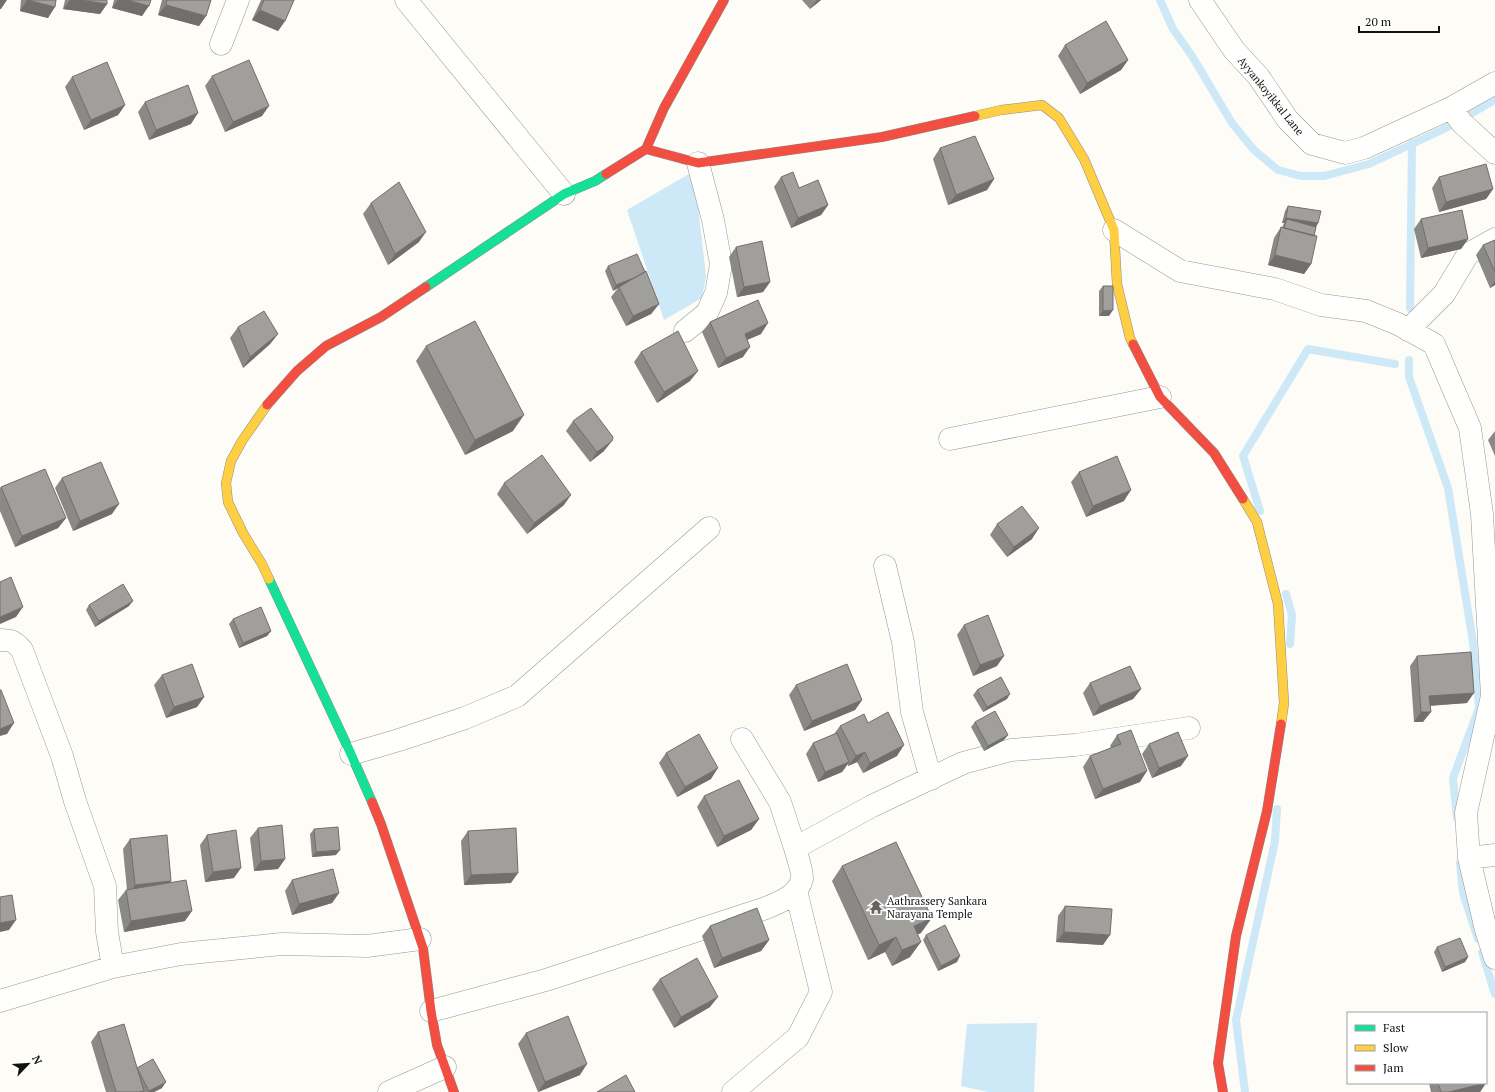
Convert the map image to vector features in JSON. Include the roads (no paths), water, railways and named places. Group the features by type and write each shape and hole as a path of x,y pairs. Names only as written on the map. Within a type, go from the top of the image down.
{"street":[{"path":"221,44 238,0"},
{"path":"406,0 564,194"},
{"path":"454,1092 437,1045 423,948 381,824 351,754 262,564 243,533 228,502 226,483 231,461 242,441 272,398 297,371 326,346 381,317 564,194 595,181 646,149 664,108 724,0"},
{"name":"Ayyankoyikkal Lane","path":"1200,0 1234,50 1258,76 1288,120 1312,144 1345,153 1364,148 1456,115 1495,83"},
{"path":"646,149 698,163 882,137 1001,110 1042,105 1060,118 1084,159 1114,230 1117,284 1130,338 1160,397 1214,453 1257,522 1278,604 1284,703 1267,811 1236,936 1218,1063 1223,1092"},
{"path":"1456,115 1495,153"},
{"path":"685,331 707,312 716,293 721,264 713,220 698,163"},
{"path":"1114,230 1180,271 1274,289 1321,305 1366,311 1398,324 1434,344 1470,428 1482,514 1494,696 1466,813 1469,858 1486,930 1495,958"},
{"path":"1408,330 1444,294 1468,254 1495,239"},
{"path":"950,439 1160,397"},
{"path":"351,754 465,718 517,696 710,528"},
{"path":"885,566 903,642 912,712 930,779"},
{"path":"0,640 15,642 22,650 37,685 48,722 62,756 75,801 105,886 107,932 113,967"},
{"path":"795,848 872,806 963,763 1011,750 1075,745 1188,728"},
{"path":"431,1011 546,980 766,908 785,900 796,891 802,879 795,848 780,802 742,739"},
{"path":"1469,858 1495,855"},
{"path":"733,1092 798,1036 821,992 796,891"},
{"path":"0,1001 113,967 181,954 282,944 367,946 420,939"},
{"path":"389,1092 445,1068"}],"water":[{"path":"694,171 706,276 702,298 664,320 627,210"},
{"path":"1037,1023 1034,1092 988,1092 961,1086 967,1024"}],"waterway":[{"path":"1160,0 1173,29 1192,56 1232,123 1254,150 1278,170 1301,176 1324,176 1369,164 1444,129 1495,100"},
{"path":"1410,308 1412,143"},
{"path":"1260,511 1243,456 1308,349 1395,364"},
{"path":"1409,360 1409,377 1448,488 1473,642 1479,708 1453,778 1457,818"},
{"path":"1286,594 1292,615 1290,644"},
{"path":"1245,1092 1236,1020 1275,841 1277,809"},
{"path":"1460,863 1463,893 1478,939"},
{"path":"1482,952 1495,994"}],"place":[{"name":"Aathrassery Sankara Narayana Temple","path":"876,907"}]}
